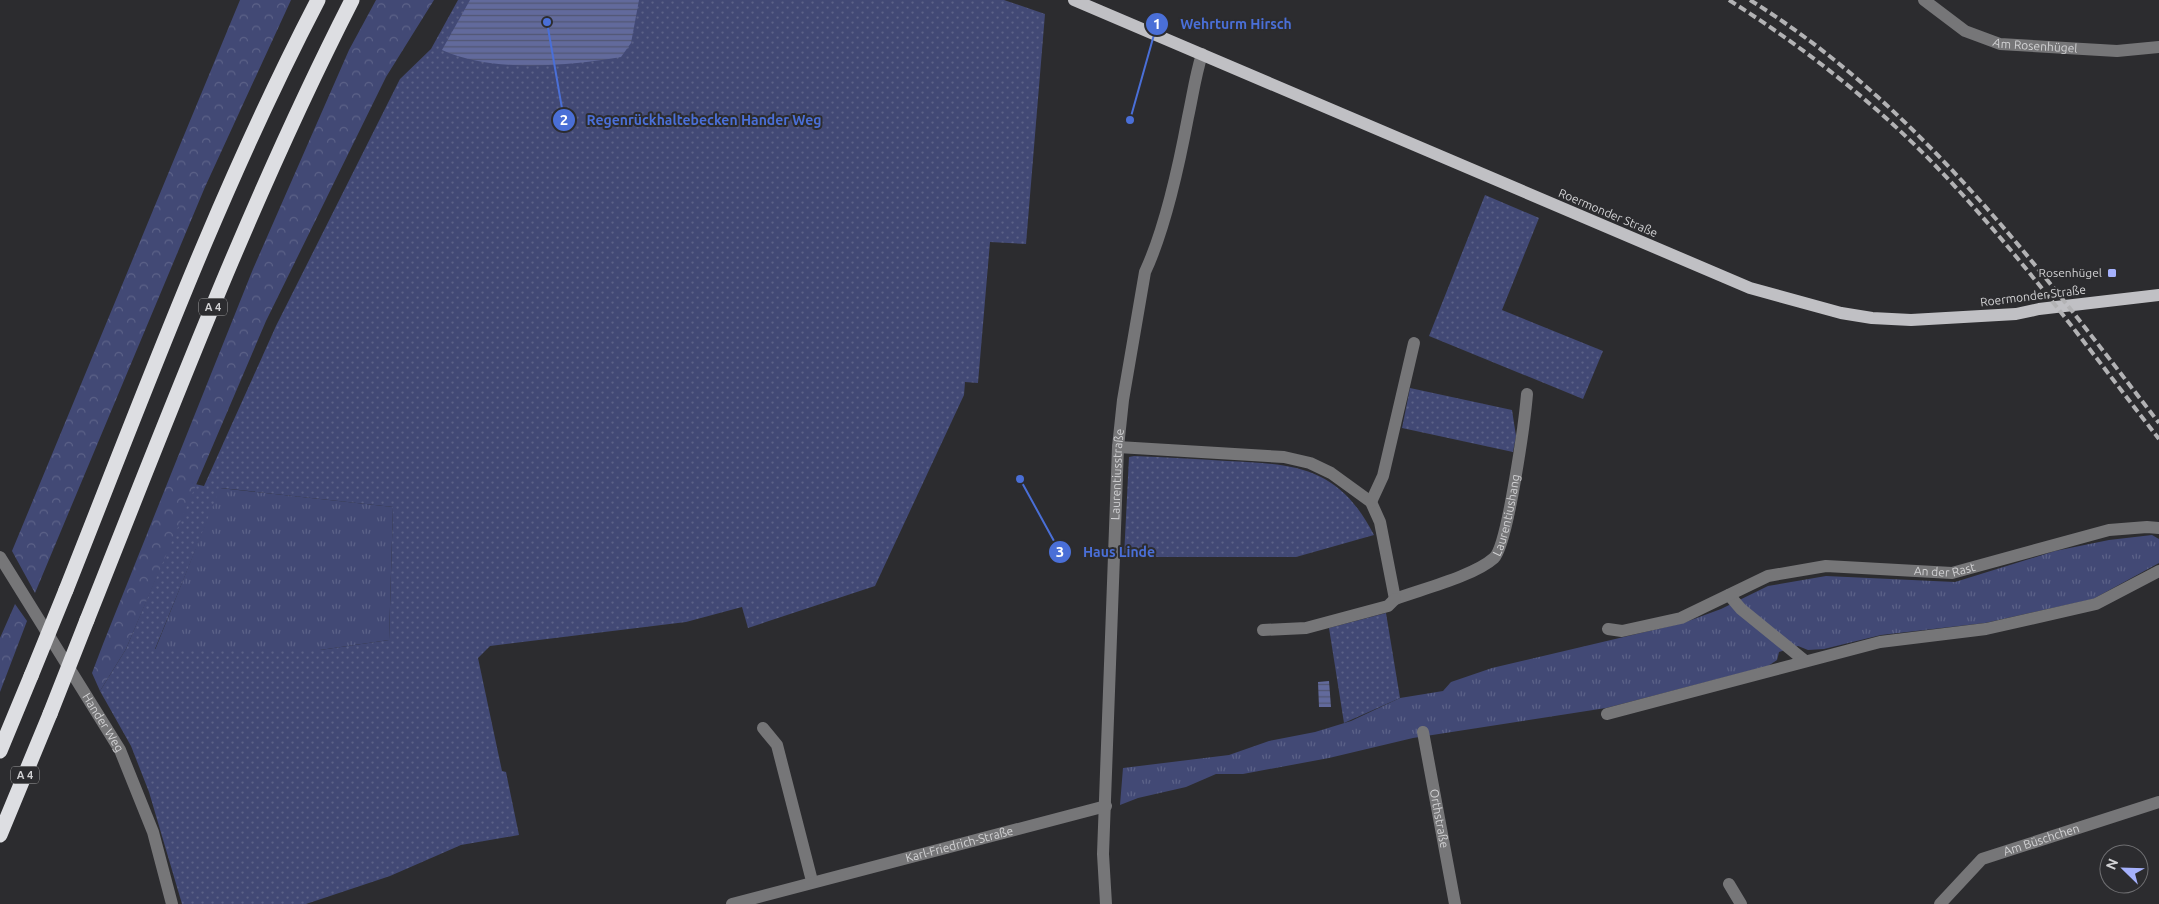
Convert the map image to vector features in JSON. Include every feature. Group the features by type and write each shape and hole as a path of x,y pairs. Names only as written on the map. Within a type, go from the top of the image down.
{"highway":[{"name":"A 4","path":"0,751 200,256 271,96 318,0"},
{"name":"A 4","path":"0,835 229,268 301,106 352,0"}],"main road":[{"name":"Roermonder Straße","path":"1074,0 1750,288 1809,306 1872,318 1911,320 2016,314 2039,309 2159,295"}],"street":[{"name":"Am Rosenhügel","path":"1924,0 1965,31 2000,44 2117,51 2159,47"},
{"name":"Laurentiusstraße","path":"1106,904 1103,854 1118,447 1123,400 1146,272 1153,255 1174,180 1188,117 1193,84 1202,54"},
{"path":"1371,502 1384,476 1414,343"},
{"name":"Laurentiushang","path":"1263,630 1306,628 1388,606 1395,598 1482,567 1496,556 1503,537 1524,432 1527,394"},
{"path":"1118,447 1284,457 1310,463 1331,473 1371,502 1380,522 1395,598"},
{"name":"An der Rast","path":"1608,629 1622,632 1681,618 1768,576 1826,566 1952,573 2110,530 2147,526 2159,528"},
{"name":"Hander Weg","path":"0,557 120,750 153,832 172,904"},
{"path":"1607,714 1880,642 1986,629 2096,604 2159,571"},
{"path":"1729,596 1741,609 1804,661"},
{"path":"764,728 777,745 812,881"},
{"name":"Orthstraße","path":"1422,732 1455,904"},
{"name":"Am Büschchen","path":"1940,904 1982,859 2159,802"},
{"name":"Karl-Friedrich-Straße","path":"732,904 812,881 1106,806"},
{"path":"1730,884 1742,904"}],"green space":[{"path":"240,0 291,0 205,187 35,593 12,551"},
{"path":"376,0 434,0 386,77 266,321 126,649 100,691 92,673 103,644 253,269 349,50"},
{"path":"458,0 1004,0 1045,14 1026,244 990,242 978,383 965,382 964,395 875,586 748,628 742,607 686,622 490,646 478,658 502,771 506,772 519,835 461,845 390,876 306,904 182,904 149,792 131,746 100,691 126,649 195,484 204,486 276,326 400,79 431,49","holes":["221,488 393,507 389,640 320,650 155,649"]},
{"path":"1485,195 1539,218 1502,310 1603,351 1583,399 1429,336"},
{"path":"1410,388 1512,410 1516,436 1513,452 1402,428"},
{"path":"1129,457 1275,464 1314,474 1331,482 1346,495 1361,512 1374,535 1296,557 1124,557"},
{"path":"220,488 393,507 389,640 320,650 155,650"},
{"path":"2152,535 2159,539 2159,563 2093,599 1985,623 1881,635 1824,649 1808,650 1798,646 1779,652 1777,660 1768,666 1606,708 1413,738 1329,758 1243,774 1216,774 1186,787 1138,798 1120,805 1123,768 1229,755 1269,741 1315,732 1351,721 1400,698 1443,691 1451,682 1492,668 1683,623 1721,609 1768,586 1826,576 1955,582 2055,551 2109,540"},
{"path":"15,604 27,621 0,692 0,638"},
{"path":"1386,613 1400,698 1344,723 1329,628"}],"shaded area":[{"path":"470,0 639,0 631,43 621,57 554,65 507,65 462,57 442,50"},
{"path":"1329,681 1331,707 1319,707 1318,682"}],"railway":[{"path":"1729,0 1807,53 1856,92 1925,155 1957,188 2017,258 2159,439"},
{"path":"1750,0 1811,42 1868,89 1922,139 1973,193 2021,249 2159,423"}],"place":[{"name":"Regenrückhaltebecken Hander Weg","path":"547,22"},
{"name":"Wehrturm Hirsch","path":"1130,120"},
{"name":"Rosenhügel","path":"2112,273"},
{"name":"Haus Linde","path":"1020,479"}]}
